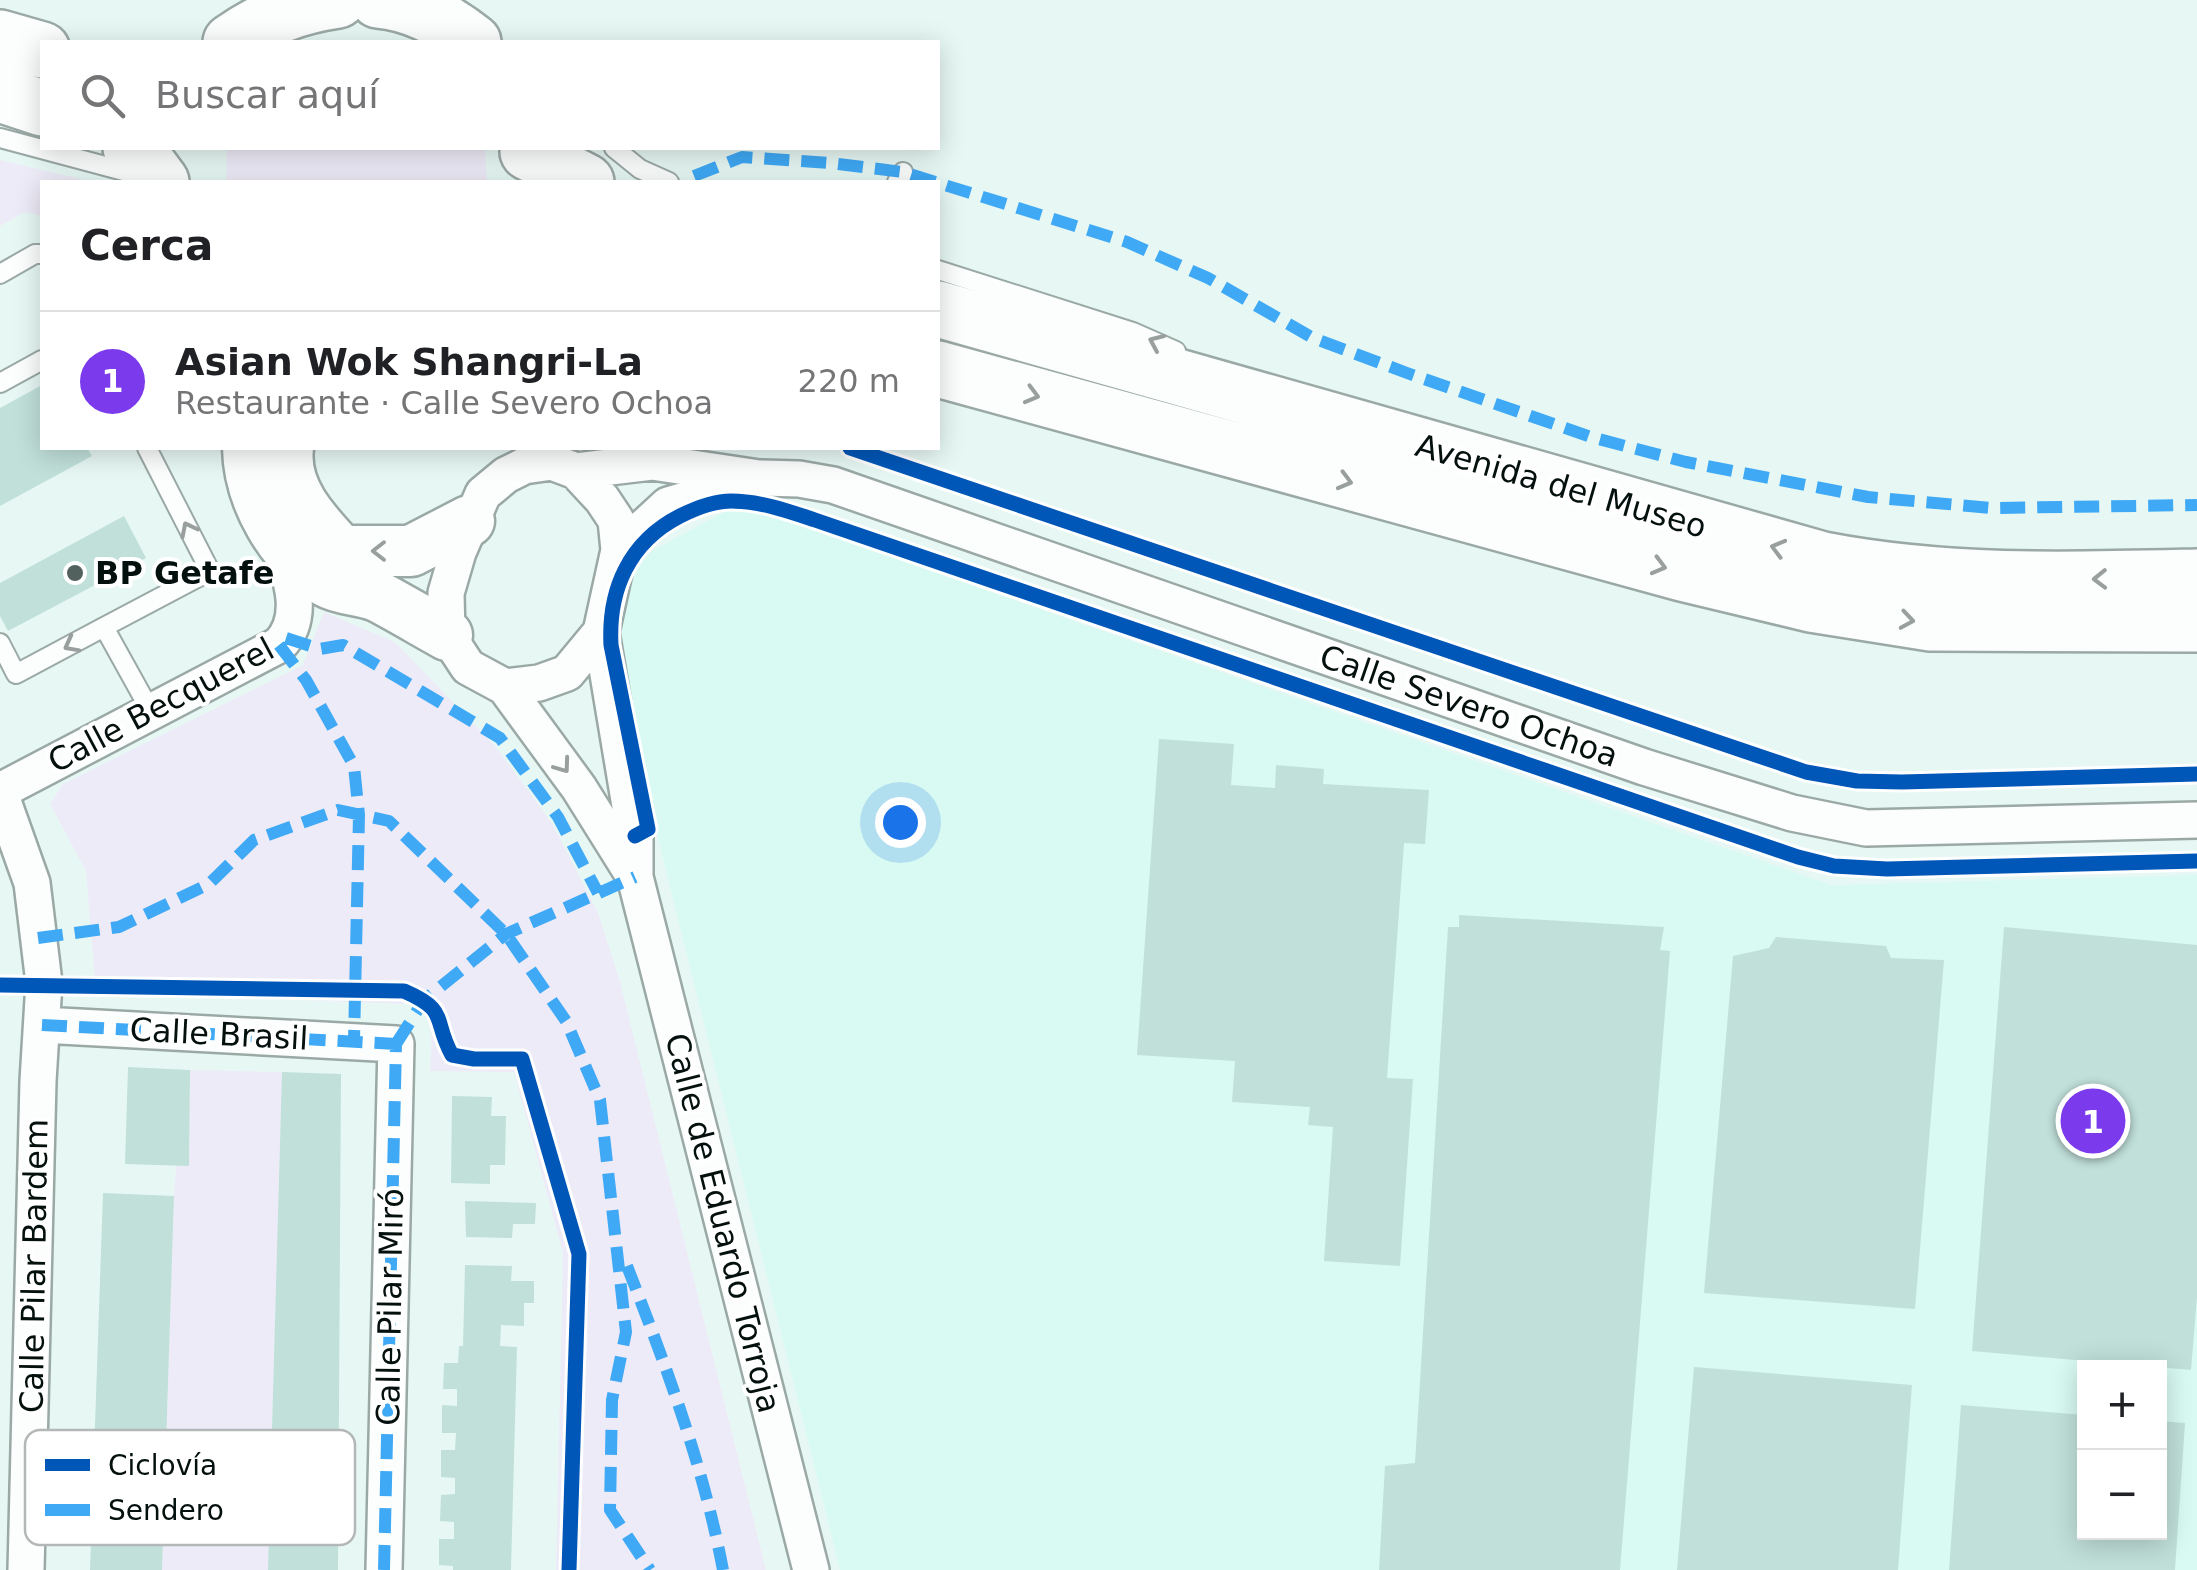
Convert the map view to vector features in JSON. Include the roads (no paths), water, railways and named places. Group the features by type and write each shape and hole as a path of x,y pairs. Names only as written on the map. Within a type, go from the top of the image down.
{"highway":[{"path":"234,40 257,24 301,6 338,0"},
{"path":"378,0 400,2 449,22 471,40"},
{"path":"0,38 40,49"},
{"path":"0,94 40,107"},
{"path":"527,160 581,180"},
{"name":"Avenida del Museo","path":"940,311 1700,527 1868,569 1998,580 2197,576"},
{"name":"Avenida del Museo","path":"940,370 1682,573 1811,604 1931,623 2197,624"}],"street":[{"name":"Calle Becquerel","path":"0,792 286,638 296,594 279,542 261,506 248,450"},
{"path":"288,450 286,466 305,513 340,550 411,551 469,521"},
{"path":"552,462 576,471 616,520 619,550 601,632 566,673 539,683 506,687 468,667 447,636 446,593 469,521 484,494 524,466 552,462"},
{"name":"Calle Severo Ochoa","path":"576,471 652,462 833,484 1644,766 1792,813 1866,828 2197,820"},
{"name":"Calle Severo Ochoa","path":"619,550 668,505 759,478"},
{"name":"Calle Becquerel","path":"279,542 328,583 375,595 447,636"},
{"name":"Calle de Eduardo Torroja","path":"601,632 635,836 634,877 811,1570"},
{"name":"Calle de Eduardo Torroja","path":"506,687 579,788 634,877"},
{"name":"Calle Pilar Bardem","path":"0,792 32,883 44,983 29,1430"},
{"name":"Calle Brasil","path":"42,1025 396,1044"},
{"name":"Calle Pilar Miró","path":"384,1570 396,1044"},
{"name":"Calle Pilar Bardem","path":"26,1570 27,1545"}],"lane":[{"path":"0,138 40,145"},
{"path":"64,150 161,168"},
{"path":"616,150 640,169 665,180"},
{"path":"0,274 40,254"},
{"path":"940,271 1133,332 1201,362 1273,403"},
{"path":"0,383 40,361"},
{"path":"0,644 16,674 210,572 148,450"},
{"path":"104,628 150,710"}],"place":[{"name":"BP Getafe","path":"75,573"},
{"name":"Asian Wok Shangri-La","path":"2093,1121"}]}
